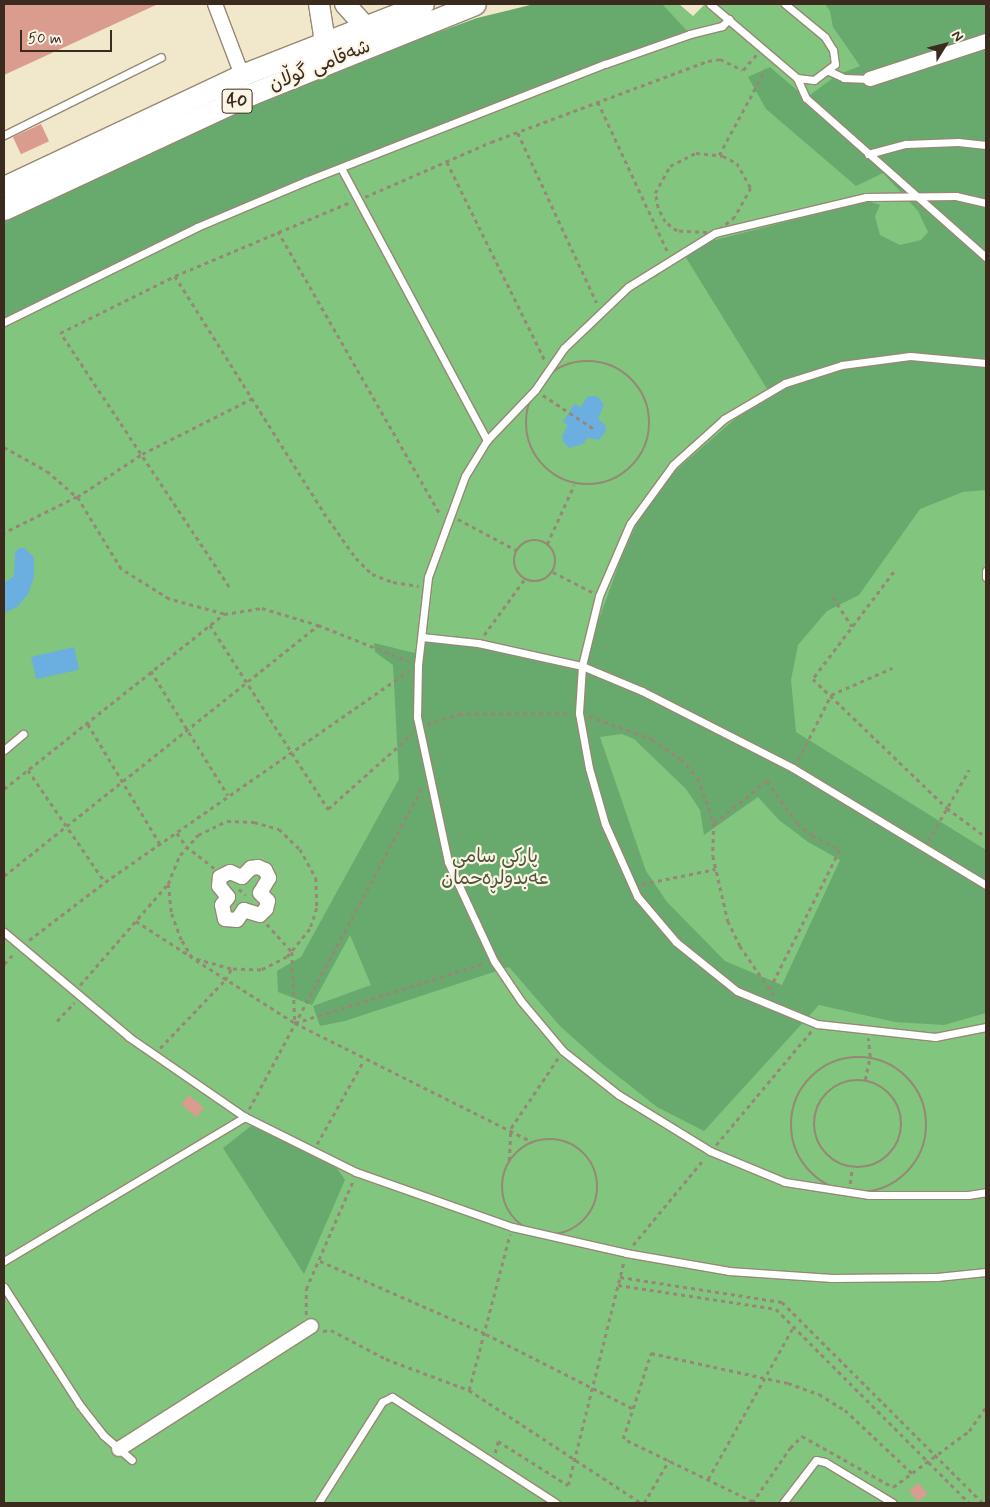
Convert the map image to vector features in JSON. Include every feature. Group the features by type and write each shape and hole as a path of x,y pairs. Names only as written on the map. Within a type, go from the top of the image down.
{"main road":[{"name":"شەقامی گوڵان","path":"4,187 242,75 423,4"},
{"name":"شەقامی گوڵان","path":"4,209 251,94 474,4"}],"street":[{"path":"215,4 242,75"},
{"path":"320,4 325,42"},
{"path":"345,4 364,26"},
{"path":"870,79 986,41"},
{"path":"251,868 265,870 269,878 260,893 268,901 266,910 260,915 244,910 237,920 225,919 222,905 228,897 219,886 222,875 236,872 242,877 251,868"},
{"path":"119,1450 311,1326"}],"lane":[{"path":"710,4 797,78 806,98 986,258"},
{"path":"785,4 824,37 833,50 835,64 829,71 814,80 797,78"},
{"path":"4,322 197,227 341,168 596,68 690,34 722,26 729,20"},
{"path":"4,135 161,57"},
{"path":"829,71 844,78 870,79"},
{"path":"868,154 906,144 958,142 986,145"},
{"path":"341,168 356,200 487,440"},
{"path":"986,203 956,196 866,197 715,233 671,258 628,287 564,348 535,390 487,440 465,476 446,524 427,587 418,665 417,717 428,776 448,862 494,961 521,1001 563,1051 619,1095 710,1151 785,1182 849,1192 958,1195 986,1192"},
{"path":"986,363 910,356 842,365 785,383 724,418 673,464 630,524 598,596 582,666 579,714 589,768 605,824 637,896 676,942 737,990 817,1024 867,1032 935,1037 986,1027"},
{"path":"986,571 986,577"},
{"path":"422,636 478,643 582,666 642,691 794,768 986,885"},
{"path":"4,750 23,734"},
{"path":"4,932 19,948 128,1037 245,1117 314,1149 356,1172 512,1227 626,1253 729,1271 832,1278 937,1278 986,1272"},
{"path":"4,1261 245,1117"},
{"path":"4,1287 56,1374 103,1435 132,1460"},
{"path":"321,1502 384,1399 392,1397 556,1503"},
{"path":"783,1503 816,1460 825,1462 892,1503"}],"path":[{"path":"229,587 60,333 175,276 278,231 518,132 708,61 720,59 743,70 762,48"},
{"path":"719,155 765,70"},
{"path":"598,102 671,258"},
{"path":"518,132 601,312"},
{"path":"696,153 719,155 737,163 750,188 735,217 715,233 677,231 665,222 656,193 670,166 684,156 696,153"},
{"path":"447,162 549,369"},
{"path":"278,231 446,524"},
{"path":"175,276 324,512 356,558 372,574 393,582 427,587"},
{"path":"588,361 609,364 627,375 641,390 647,404 650,431 644,451 632,468 615,480 595,486 574,484 555,477 540,464 530,447 526,428 527,408 535,390 555,371 568,364 588,361"},
{"path":"535,390 594,429"},
{"path":"4,533 77,497 142,454 253,398"},
{"path":"4,447 47,472 77,497 121,569 169,599 224,614 262,608 318,625 418,665"},
{"path":"547,544 574,484"},
{"path":"450,515 516,550"},
{"path":"516,550 534,540 547,544 554,554 553,572"},
{"path":"516,550 515,570 524,580 537,582 553,572"},
{"path":"553,572 598,596"},
{"path":"894,572 813,679 947,808 986,837"},
{"path":"478,643 524,580"},
{"path":"833,597 852,626"},
{"path":"4,789 224,614"},
{"path":"210,625 245,684 328,809 420,726 458,714 579,714 652,739 681,759 698,778 714,823 715,869 728,921 770,989 788,1011"},
{"path":"4,876 124,782 318,625"},
{"path":"4,964 19,948 105,882 418,665"},
{"path":"794,768 831,695 892,668"},
{"path":"151,671 228,795"},
{"path":"88,724 160,844"},
{"path":"28,770 65,828 105,882"},
{"path":"925,847 969,770"},
{"path":"245,1117 428,776"},
{"path":"714,823 767,781 797,822 812,835 840,850 770,989"},
{"path":"177,833 186,846 222,875"},
{"path":"633,886 715,869"},
{"path":"57,1022 77,994 168,884"},
{"path":"260,915 292,952 294,1024"},
{"path":"136,922 294,1024 364,1060 511,1128 533,1142"},
{"path":"294,1024 494,961"},
{"path":"154,1054 225,980 231,969"},
{"path":"493,1462 498,1441 568,1484 626,1253 817,1024"},
{"path":"865,1080 870,1057 867,1032"},
{"path":"469,1390 486,1334 512,1227 503,1194 503,1178 509,1162 511,1128 563,1051"},
{"path":"870,1057 897,1067 917,1088 927,1114 927,1136 920,1156 903,1178 877,1191 849,1192 824,1183 804,1165 793,1141 792,1114 801,1089 819,1069 843,1058 870,1057"},
{"path":"314,1149 364,1060"},
{"path":"865,1080 883,1088 896,1102 902,1131 894,1149 880,1162 852,1168 835,1162 822,1150 815,1135 814,1117 820,1101 832,1088 848,1081 865,1080"},
{"path":"508,1210 516,1221 539,1233 563,1232 584,1221 593,1208 598,1192 597,1176 591,1161 580,1149 565,1141 549,1138 533,1142 519,1150 509,1162"},
{"path":"849,1192 852,1168"},
{"path":"356,1172 306,1289 304,1306 311,1326 321,1331 331,1330 386,1359 469,1390 642,1503 669,1460"},
{"path":"320,1260 486,1334 593,1390 632,1408"},
{"path":"620,1277 782,1302 983,1503"},
{"path":"618,1286 776,1309 970,1503"},
{"path":"708,1480 794,1325"},
{"path":"913,1474 845,1410 810,1391 651,1353 623,1439 752,1502 790,1448 802,1436 893,1487 913,1474 927,1461 969,1432 986,1408"}],"green space":[{"path":"534,4 662,4 690,34 197,227 4,323 4,214 317,76 477,18"},
{"name":"پارکی سامی عەبدولڕەحمان","path":"549,4 679,4 693,16 705,4 986,4 986,1503 4,1503 4,233"},
{"path":"825,4 986,4 986,490 963,492 920,509 859,595 827,611 798,645 791,680 796,732 986,850 986,1013 944,1025 895,1022 819,1005 704,1131 657,1107 600,1062 560,1026 509,967 345,1021 320,1026 313,1006 371,985 350,935 312,1005 278,992 277,971 301,957 399,779 393,665 375,652 374,643 419,654 422,637 478,643 582,666 620,561 637,523 675,471 736,418 772,397 685,256 715,240 868,201 880,205 875,216 880,235 900,245 921,240 928,232 918,211 883,173 856,186 766,109 748,77 770,67 806,98 837,75 860,66 833,27 830,11","holes":["622,734 634,739 686,789 700,810 704,835 758,797 779,820 808,842 840,860 782,985 725,961 667,902 646,871 600,737"]},
{"path":"251,1126 334,1164 345,1180 304,1274 223,1148"}],"water":[{"path":"587,397 598,397 604,405 598,419 605,425 606,431 599,440 587,438 583,444 569,448 563,441 562,436 568,425 563,422 574,404 581,407"},
{"path":"19,548 25,548 34,558 34,577 28,594 17,607 4,613 4,583 14,576 15,553"},
{"path":"74,647 79,669 36,679 31,657"}],"building":[{"path":"4,4 158,4 4,75"},
{"path":"41,124 49,141 21,154 13,137"},
{"path":"189,1095 204,1108 196,1117 181,1104"},
{"path":"919,1483 927,1494 918,1501 909,1490"}]}
